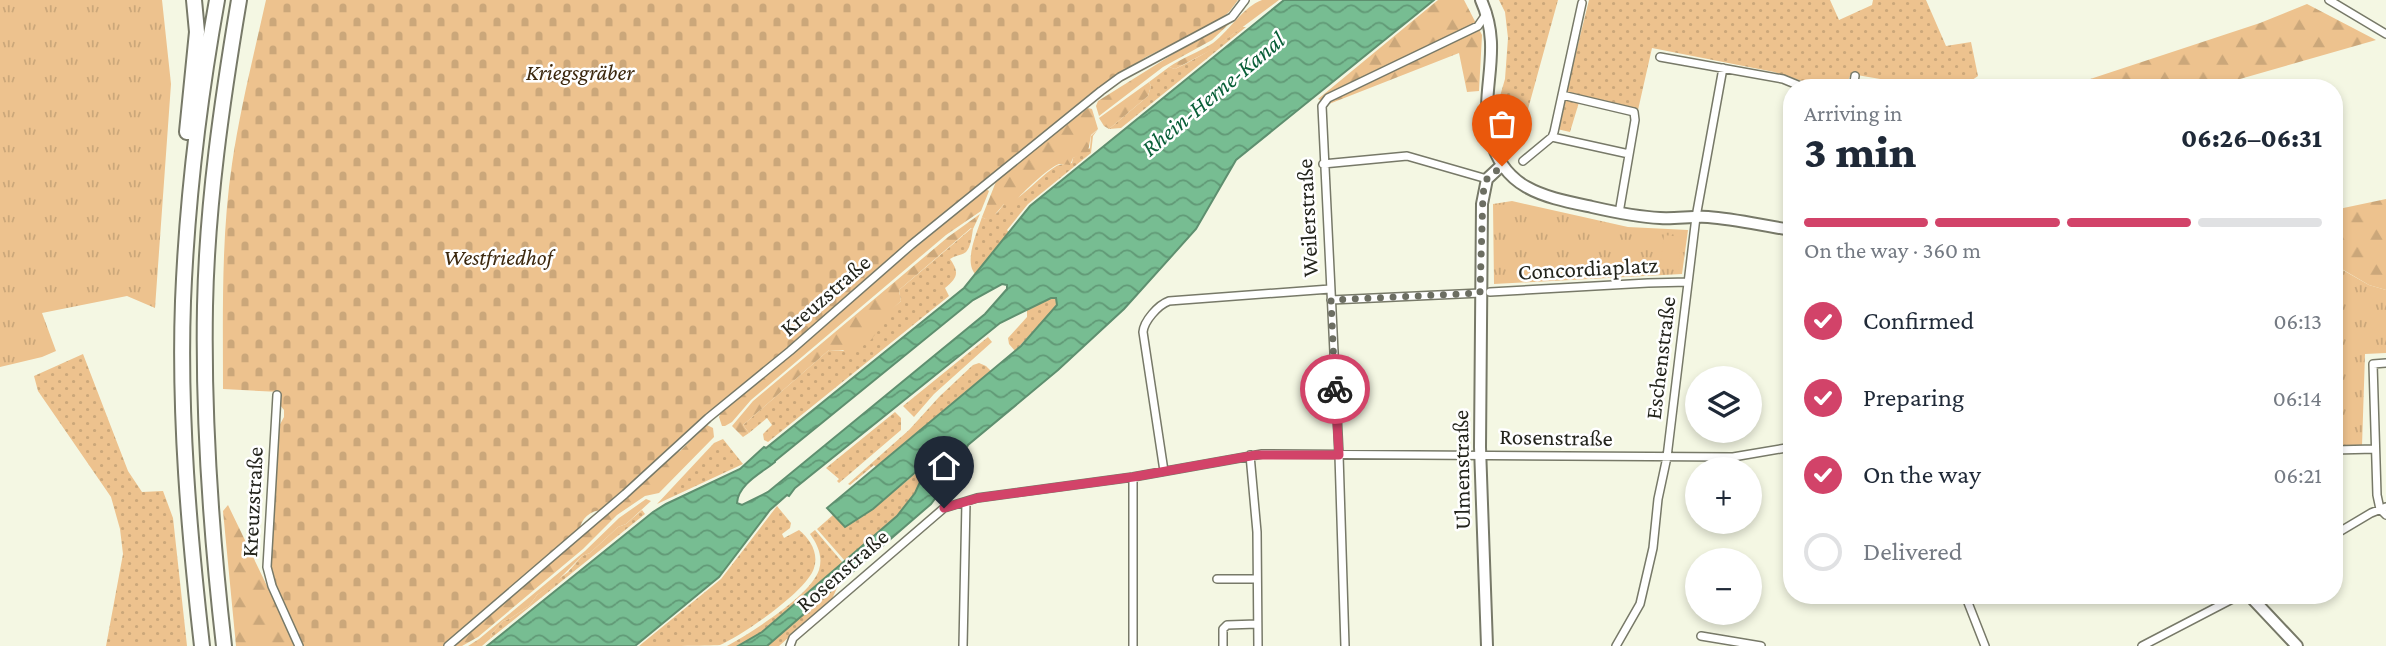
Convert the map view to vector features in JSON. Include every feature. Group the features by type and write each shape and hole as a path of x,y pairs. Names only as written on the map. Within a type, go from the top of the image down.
{"highway":[{"path":"192,171 185,150 197,32 194,0"},
{"path":"202,646 191,556 185,447 183,302 192,171 203,82 218,0"},
{"path":"224,646 206,447 205,303 217,144 239,0"},
{"path":"236,19 247,0"}],"street":[{"name":"Kreuzstraße","path":"448,646 625,494 708,418 911,245 1120,77 1232,17 1245,0"},
{"path":"1481,0 1486,13 1492,52 1488,119 1492,142 1502,166 1513,178 1541,195 1619,212 1663,218 1716,218 1783,229"},
{"path":"2329,0 2386,34"},
{"path":"1523,161 1552,137 1582,3"},
{"name":"Weilerstraße","path":"1345,646 1339,455 1321,110 1325,101 1478,26 1486,13"},
{"path":"1660,57 1783,79"},
{"name":"Eschenstraße","path":"1616,646 1640,604 1653,548 1658,499 1667,457 1696,217 1723,68"},
{"path":"1562,95 1633,111 1635,120 1619,212"},
{"path":"1552,137 1629,154"},
{"path":"1324,164 1407,156 1487,179 1502,166"},
{"name":"Ulmenstraße","path":"1487,179 1482,204 1485,293 1482,456 1487,646"},
{"name":"Concordiaplatz","path":"1485,293 1688,282"},
{"path":"1164,471 1143,332 1144,325 1163,303 1169,300 1330,289"},
{"path":"1331,300 1485,293"},
{"path":"2343,530 2384,510 2378,501 2373,363 2386,363"},
{"name":"Kreuzstraße","path":"277,395 267,567 272,586 299,646"},
{"name":"Rosenstraße","path":"790,646 793,638 944,508 978,498 1133,477 1250,456 1733,457 1783,449"},
{"path":"2343,450 2375,449"},
{"path":"1250,456 1257,525 1258,646"},
{"path":"1133,477 1133,646"},
{"path":"963,646 966,502"},
{"path":"1217,579 1257,579"},
{"path":"1969,604 1985,646"},
{"path":"2142,646 2223,604"},
{"path":"2257,604 2297,646"},
{"path":"1223,646 1223,629 1227,625 1258,624"},
{"path":"1701,636 1761,646"}],"green space":[{"path":"0,0 162,0 171,84 155,308 127,296 42,313 56,351 0,367"},
{"name":"Westfriedhof","path":"266,0 1238,0 1218,21 1146,57 1099,88 900,249 757,375 698,423 603,510 587,516 579,531 444,646 303,646 270,566 278,428 284,417 280,392 223,389 223,276 228,192 239,123"},
{"path":"1262,0 1279,0 1213,49 1175,69 1169,67 1213,43 1243,13"},
{"path":"1438,0 1464,0 1482,35 1479,91 1467,92 1459,53 1329,104 1318,99"},
{"path":"1499,0 1558,0 1525,120 1501,138 1496,110 1505,79 1508,38 1505,12"},
{"path":"1589,0 1830,0 1839,20 1872,5 1873,0 1926,0 1946,46 1971,42 1978,76 1974,79 1880,79 1851,74 1849,79 1796,79 1774,72 1652,48 1638,110 1580,99 1570,132 1557,129"},
{"path":"2307,4 2376,40 2240,79 2090,79 2260,23"},
{"path":"1245,9 1212,40 1163,67 1099,116 1096,106 1098,101"},
{"path":"1242,27 1246,27 1121,128 1109,129 1148,96 1151,86 1149,82 1169,67 1175,69 1202,55"},
{"path":"1149,82 1151,86 1148,96 1109,129 1104,126 1099,118"},
{"path":"1088,108 1092,109 1098,129 1091,135 1088,152 1073,158 1070,165 1059,164 1048,171 1011,207 1004,204 992,218 982,217 997,179"},
{"path":"1098,129 1093,136 1091,153 1028,204 976,275 972,269 971,255 982,217 985,219 997,213 1004,204 1015,199 1057,166 1072,163 1073,158 1090,148 1091,136"},
{"path":"986,189 989,191 981,211 946,235 751,400 732,422 722,426 719,417 722,409"},
{"path":"2386,199 2386,290 2369,285 2343,270 2343,208"},
{"path":"1512,201 1628,227 1688,230 1682,274 1494,284 1493,204"},
{"path":"980,214 973,229 899,290 901,301 867,343 858,348 829,350 743,425 749,433 743,437 732,426 753,401 948,237"},
{"path":"972,228 968,250 950,259 956,272 945,288 949,296 768,442 764,440 763,434 772,425 767,418 749,433 743,425 829,350 843,351 901,301 899,290"},
{"path":"1664,235 1681,237 1678,270 1660,268"},
{"path":"2343,270 2369,285 2386,290 2386,353 2365,354 2362,446 2343,447"},
{"path":"1051,298 1057,299 1057,305 1015,351 1008,338 1027,317 1027,309"},
{"path":"988,337 992,342 934,394 914,417 903,406"},
{"path":"83,354 128,471 142,492 163,491 173,518 187,646 106,646 123,554 120,529 111,497 38,391 34,376"},
{"path":"979,363 991,371 876,467 874,465 848,484 909,430 973,365"},
{"path":"895,412 901,418 901,430 839,483 839,479 826,468"},
{"path":"707,425 713,428 714,437 659,493 645,496 617,515 583,549 478,637 462,646 453,646 671,455 680,451"},
{"path":"723,439 743,464 657,504 714,443"},
{"path":"921,469 925,473 919,487 902,511 845,561 817,529 833,515 845,527 873,509"},
{"path":"646,499 651,501 590,553 582,556 557,581 537,595 529,606 503,621 482,646 468,646 585,551 619,518"},
{"path":"228,505 296,646 236,646 223,511"},
{"path":"777,506 791,523 790,528 782,534 784,538 799,530 810,542 814,552 814,568 800,588 758,622 720,645 639,646 721,579"},
{"path":"642,510 645,514 490,639 503,621 529,606 537,595 568,572 582,556 590,553 618,527 626,524"},
{"path":"815,530 843,563 762,632 738,646 727,646 793,602 814,580 820,560 810,534"},
{"path":"851,572 837,588 832,599 779,646 767,646"}],"water":[{"name":"Rhein-Herne-Kanal","path":"1284,0 1434,0 1236,160 1196,229 1124,309 1058,370 968,445 951,477 931,504 767,646 738,646 762,632 897,516 915,493 925,471 918,470 873,509 845,527 827,508 1021,346 1057,305 1056,298 1000,323 795,488 770,510 719,577 635,646 487,646 653,512 740,469 964,288 1030,206","holes":["1002,284 1007,285 1007,289 985,314 768,492 742,505 737,503 738,496 752,479 973,300"]}],"way so far":[{"path":"1335,389 1331,300 1480,293 1483,193 1487,179 1502,166"}],"route":[{"path":"944,508 972,499 1089,484 1256,455 1339,455 1335,389"}],"park label":[{"name":"Kriegsgräber","path":"580,72"}]}
